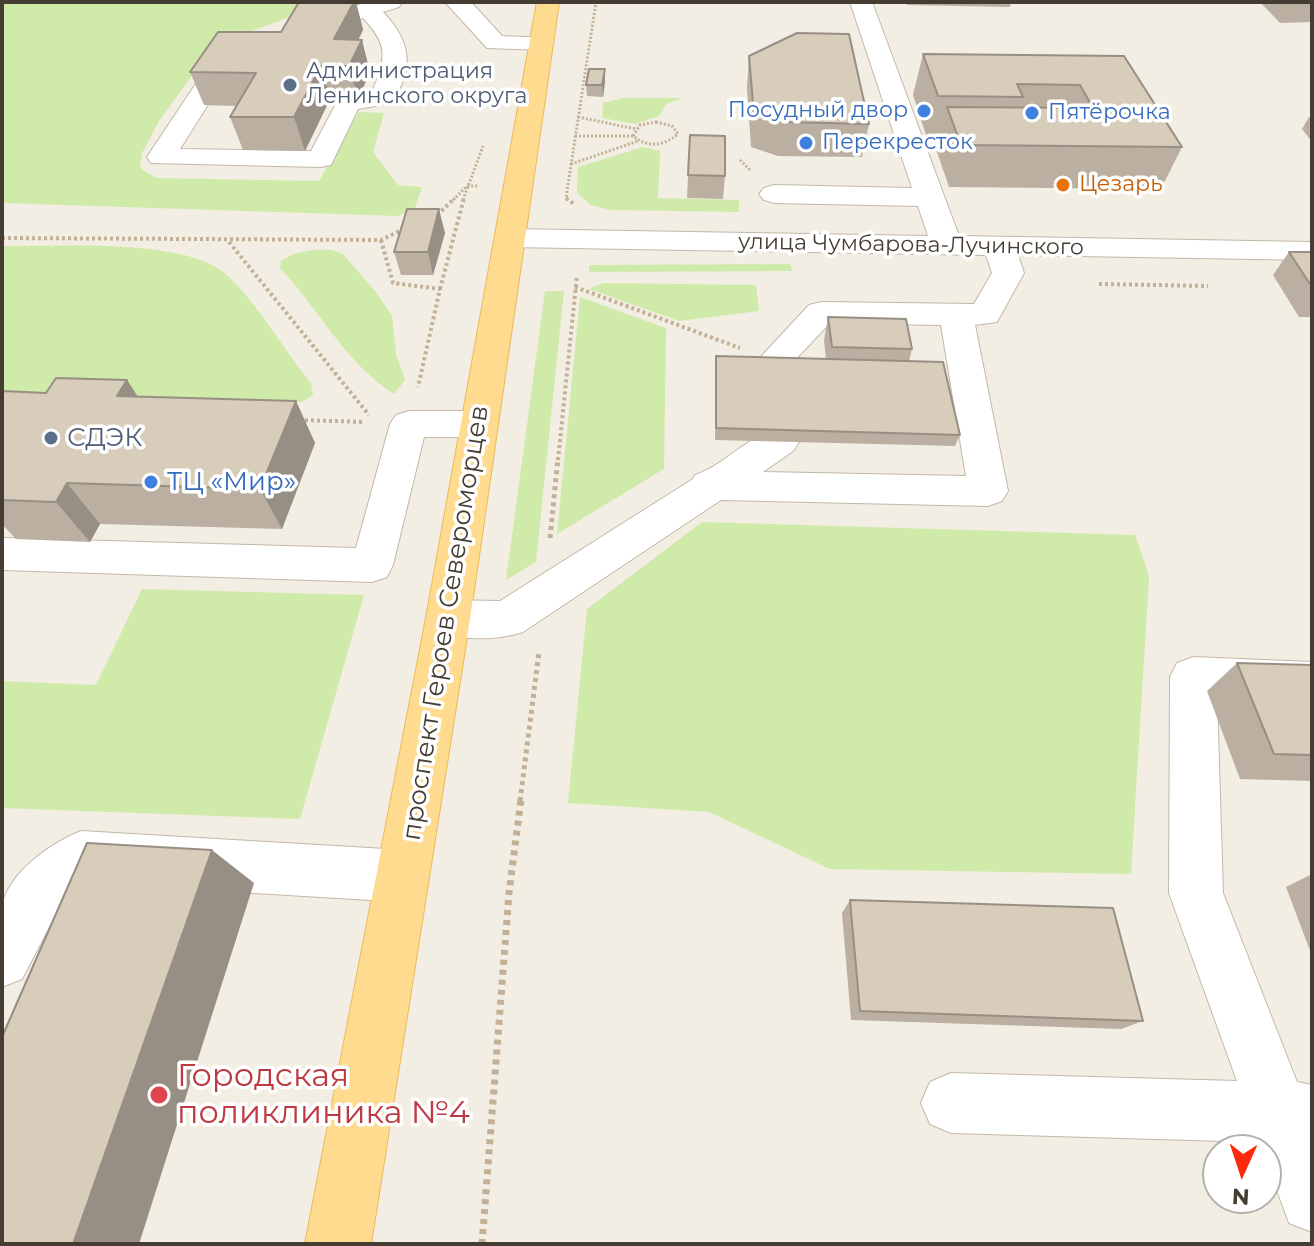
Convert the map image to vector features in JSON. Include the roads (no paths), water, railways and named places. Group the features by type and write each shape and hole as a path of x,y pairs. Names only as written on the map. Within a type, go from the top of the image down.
{"main road":[{"name":"проспект Героев Североморцев","path":"338,1244 448,618 548,2"}],"street":[{"path":"456,2 467,10 495,43 542,43"},
{"path":"861,2 947,245"},
{"path":"379,6 392,35 396,63 382,98 348,103 321,159 161,157 222,63 270,41 379,6"},
{"path":"774,194 930,197"},
{"name":"улица Чумбарова-Лучинского","path":"510,238 1312,251"},
{"path":"775,365 821,312 985,315 1008,273 999,246"},
{"path":"709,485 988,491 956,314"},
{"path":"2,554 372,565 409,424 479,424"},
{"path":"448,618 507,619 709,485 780,442"},
{"path":"1312,682 1193,677 1196,893 1296,1113 1312,1200"},
{"path":"2,959 39,891 81,857 403,876"},
{"path":"951,1103 1296,1113"}],"place":[{"name":"Администрация Ленинского округа","path":"290,85"},
{"name":"Посудный двор","path":"924,111"},
{"name":"Пятёрочка","path":"1032,113"},
{"name":"Перекресток","path":"806,143"},
{"name":"Цезарь","path":"1063,185"},
{"name":"СДЭК","path":"51,438"},
{"name":"ТЦ «Мир»","path":"151,482"},
{"name":"Городская поликлиника №4","path":"159,1095"}]}
